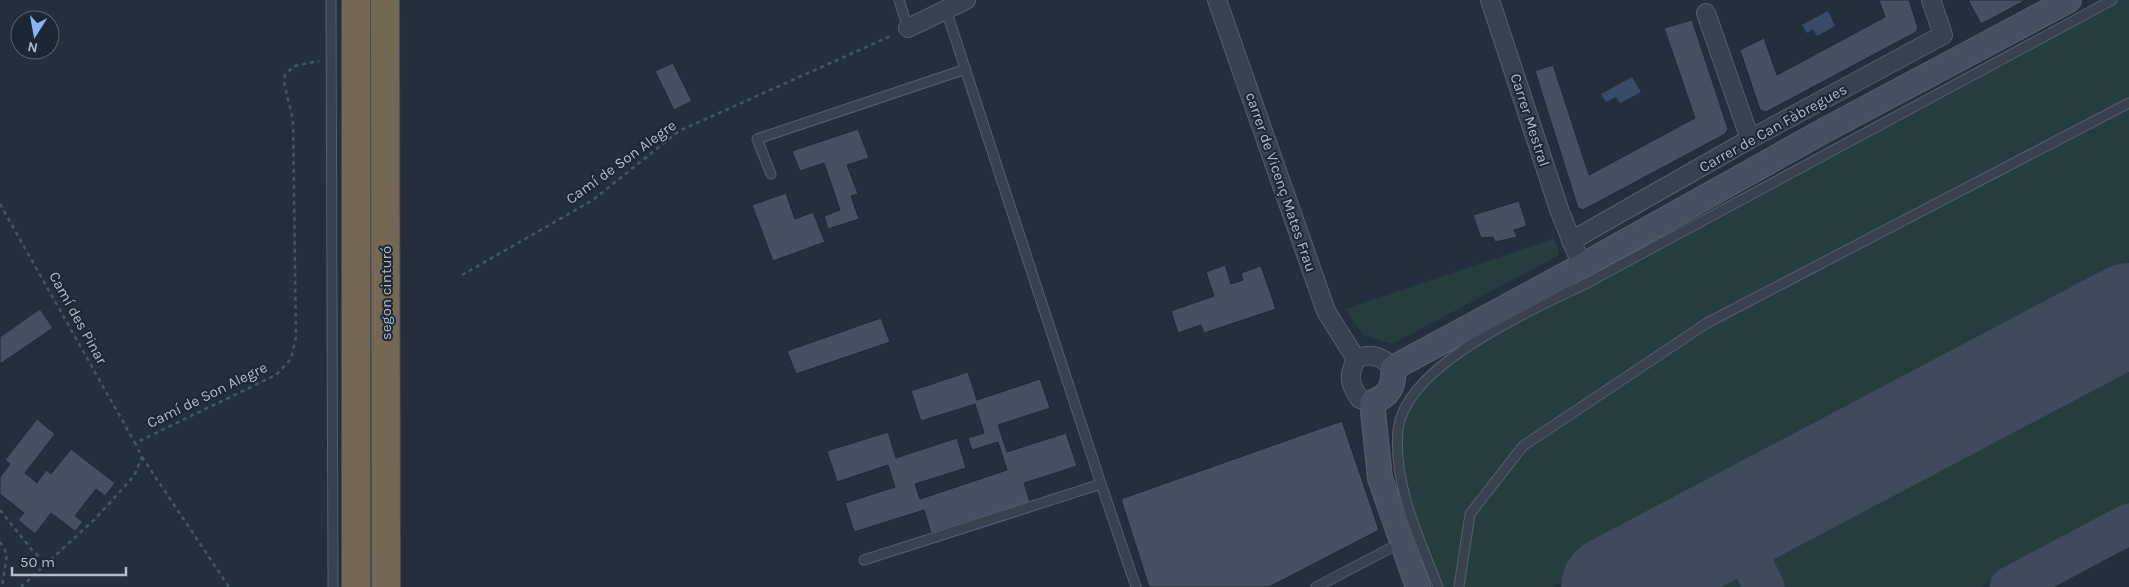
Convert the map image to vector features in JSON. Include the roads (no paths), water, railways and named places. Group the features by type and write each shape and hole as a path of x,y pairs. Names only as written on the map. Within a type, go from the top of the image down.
{"highway":[{"name":"segon cinturó","path":"356,0 356,587"},
{"name":"segon cinturó","path":"385,0 386,587"}],"street":[{"path":"908,28 966,0"},
{"name":"carrer de Vicenç Mates Frau","path":"1216,0 1326,311 1356,359"},
{"name":"Carrer Mestral","path":"1490,0 1571,240 1582,266"},
{"name":"Carrer de Can Fàbregues","path":"1571,240 1750,139 1942,35 1931,0"},
{"path":"1393,368 1582,266 1827,129 2069,0"},
{"path":"1706,13 1750,139"},
{"path":"1367,354 1384,359 1393,368 1394,380 1389,391 1382,399 1372,402 1360,399 1350,385 1350,371 1356,359 1367,354"},
{"path":"1372,402 1380,478 1418,587"}],"lane":[{"path":"331,0 333,587"},
{"path":"900,0 908,28"},
{"path":"1438,587 1401,482 1398,450 1398,429 1402,412 1417,388 1429,375 1451,357 1539,307 1589,282 2112,0"},
{"path":"946,10 1136,587"},
{"path":"771,174 757,139 966,69"},
{"path":"1459,587 1470,514 1523,446 1708,323 2129,103"},
{"path":"864,560 1101,484"},
{"path":"1316,587 1402,542"}],"water":[{"path":"1828,11 1835,26 1817,36 1813,29 1807,33 1802,25"},
{"path":"1632,77 1641,92 1620,103 1616,97 1606,102 1601,94"}]}
